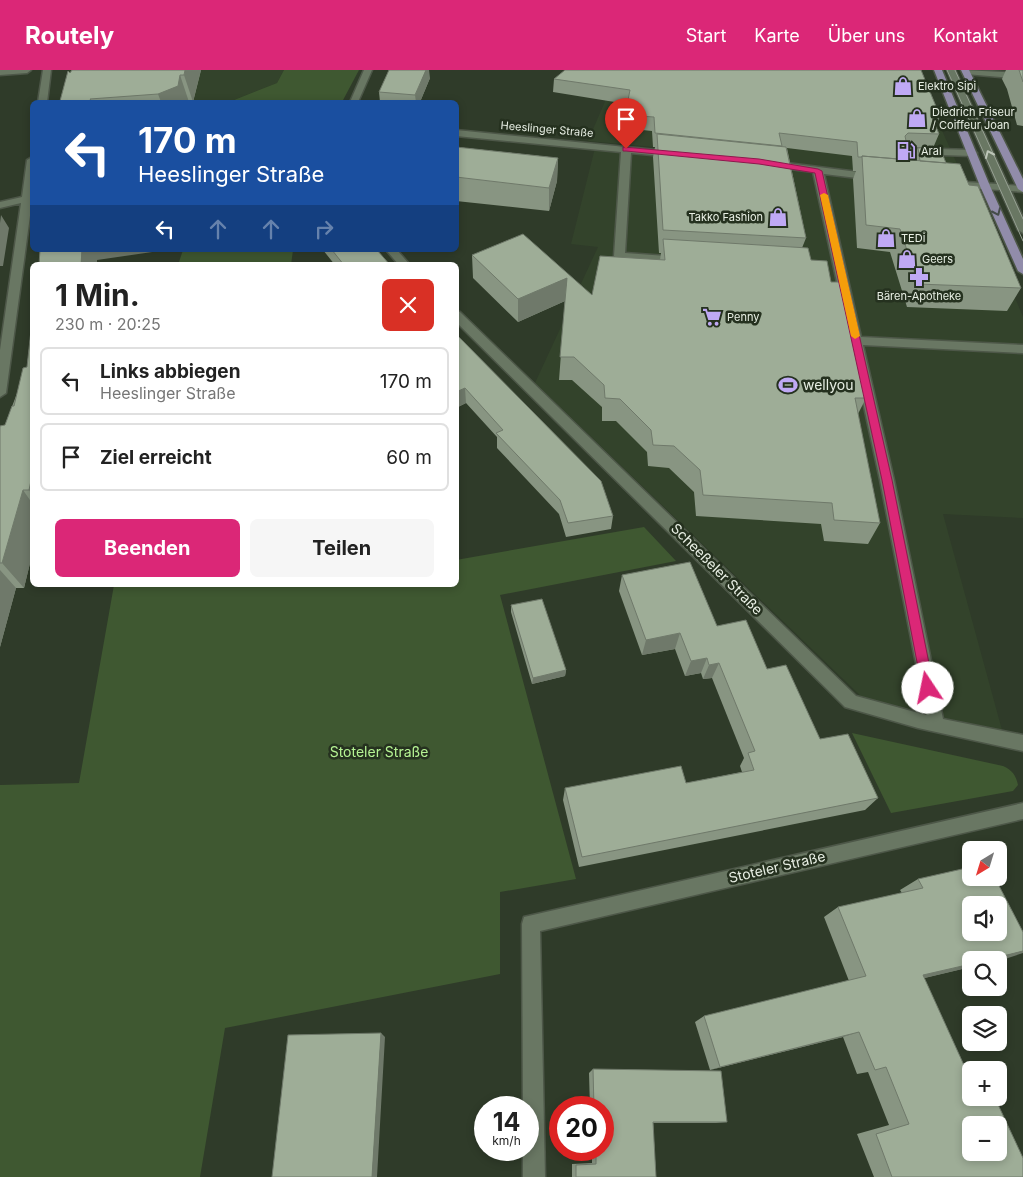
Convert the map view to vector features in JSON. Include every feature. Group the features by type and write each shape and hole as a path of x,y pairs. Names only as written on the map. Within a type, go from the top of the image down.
{"main road":[{"path":"939,70 985,186 1023,271"},
{"path":"966,71 1023,189"}],"street":[{"path":"0,72 27,70"},
{"path":"42,100 47,70"},
{"path":"355,100 368,70"},
{"path":"931,70 939,70"},
{"path":"951,70 1023,230"},
{"path":"966,71 1023,76"},
{"name":"Heeslinger Straße","path":"459,133 683,154"},
{"path":"626,149 619,256 696,261"},
{"path":"912,181 906,151 972,153"},
{"path":"759,162 884,178"},
{"path":"818,171 835,269 856,341 887,480 936,725"},
{"path":"938,183 1023,189"},
{"path":"0,394 30,186"},
{"path":"0,205 29,199"},
{"path":"393,252 402,262"},
{"name":"Scheeßeler Straße","path":"459,318 851,702 936,725 1023,743"},
{"path":"856,341 1023,349"},
{"name":"Stoteler Straße","path":"534,1177 531,924 1023,811"}],"shaded area":[{"path":"69,70 284,70 277,83 234,100 63,100"},
{"path":"615,78 698,151 588,141"},
{"path":"770,107 939,124 982,219 1023,317 1023,518 943,514 1002,730 867,702 535,383 598,247 571,244 596,144 768,161"}],"green space":[{"path":"284,70 359,70 343,100 234,100 277,83"},
{"path":"182,252 293,252 291,262 179,262"},
{"path":"644,527 676,561 500,595 576,879 500,892 500,974 225,1028 200,1177 0,1177 0,785 79,783 114,587 459,587 459,559"},
{"path":"852,733 1003,766 1013,773 1018,785 1013,791 891,813"}],"building":[{"path":"72,70 185,70 184,75 180,75 178,86 158,94 91,100 60,100 68,71 70,73"},
{"path":"389,70 426,70 415,95 379,92"},
{"path":"565,70 921,70 940,116 932,118 939,134 908,133 905,136 910,160 858,157 857,142 779,133 782,146 655,133 654,117 625,115 630,90 554,79"},
{"path":"1019,70 1023,70 1023,82"},
{"path":"657,134 786,147 806,238 663,230"},
{"path":"459,147 558,158 549,188 459,177"},
{"path":"918,148 940,148 946,163 920,161"},
{"path":"862,156 960,164 969,185 978,186 1021,288 918,284 900,229 866,225"},
{"path":"523,234 592,295 600,256 665,260 663,239 808,248 811,260 827,261 831,282 841,282 866,398 855,398 880,523 834,520 832,503 703,495 700,470 674,446 653,445 651,430 620,399 605,398 604,385 574,357 560,357 567,278 518,299 472,255"},
{"path":"40,252 82,252 81,262 39,262"},
{"path":"334,252 379,252 387,262 342,262"},
{"path":"459,337 601,481 613,516 568,523 560,500 496,433 503,430 465,388 459,391"},
{"path":"30,339 30,485 29,490 23,490 2,563 0,563 0,426 5,425 12,406 14,406 23,368 27,367"},
{"path":"690,562 717,626 746,620 767,669 786,665 820,739 848,734 878,798 582,857 565,788 681,766 686,783 754,770 748,753 755,751 719,663 709,665 707,658 691,661 680,633 646,640 622,575"},
{"path":"542,599 566,670 533,678 511,605"},
{"path":"962,869 962,886 999,886 1004,896 962,896 962,941 1007,941 1007,901 1023,932 1023,951 1007,955 1007,951 962,951 962,966 923,975 962,1061 962,1106 999,1106 1003,1116 962,1116 962,1161 1007,1161 1007,1124 1023,1158 1023,1177 892,1177 876,1134 909,1124 886,1067 875,1070 859,1032 720,1067 704,1016 866,976 838,907 923,888 918,879"},
{"path":"381,1033 372,1177 272,1177 288,1035"},
{"path":"593,1069 721,1071 727,1122 653,1122 656,1177 576,1177 576,1165 596,1164 596,1161 614,1161 614,1096 594,1096"}],"tram line":[{"path":"947,70 1023,241"},
{"path":"955,70 1023,219"}],"slow traffic":[{"path":"824,195 855,336"}],"place":[{"name":"Elektro Sipi","path":"903,86"},
{"name":"Diedrich Friseur / Coiffeur Joan","path":"917,118"},
{"name":"Aral","path":"906,151"},
{"name":"Takko Fashion","path":"778,217"},
{"name":"TEDi","path":"886,238"},
{"name":"Geers","path":"907,259"},
{"name":"Bären-Apotheke","path":"919,277"},
{"name":"Penny","path":"712,317"},
{"name":"wellyou","path":"788,385"}],"route":[{"path":"626,149 759,162 818,171 887,480 928,688"}]}
